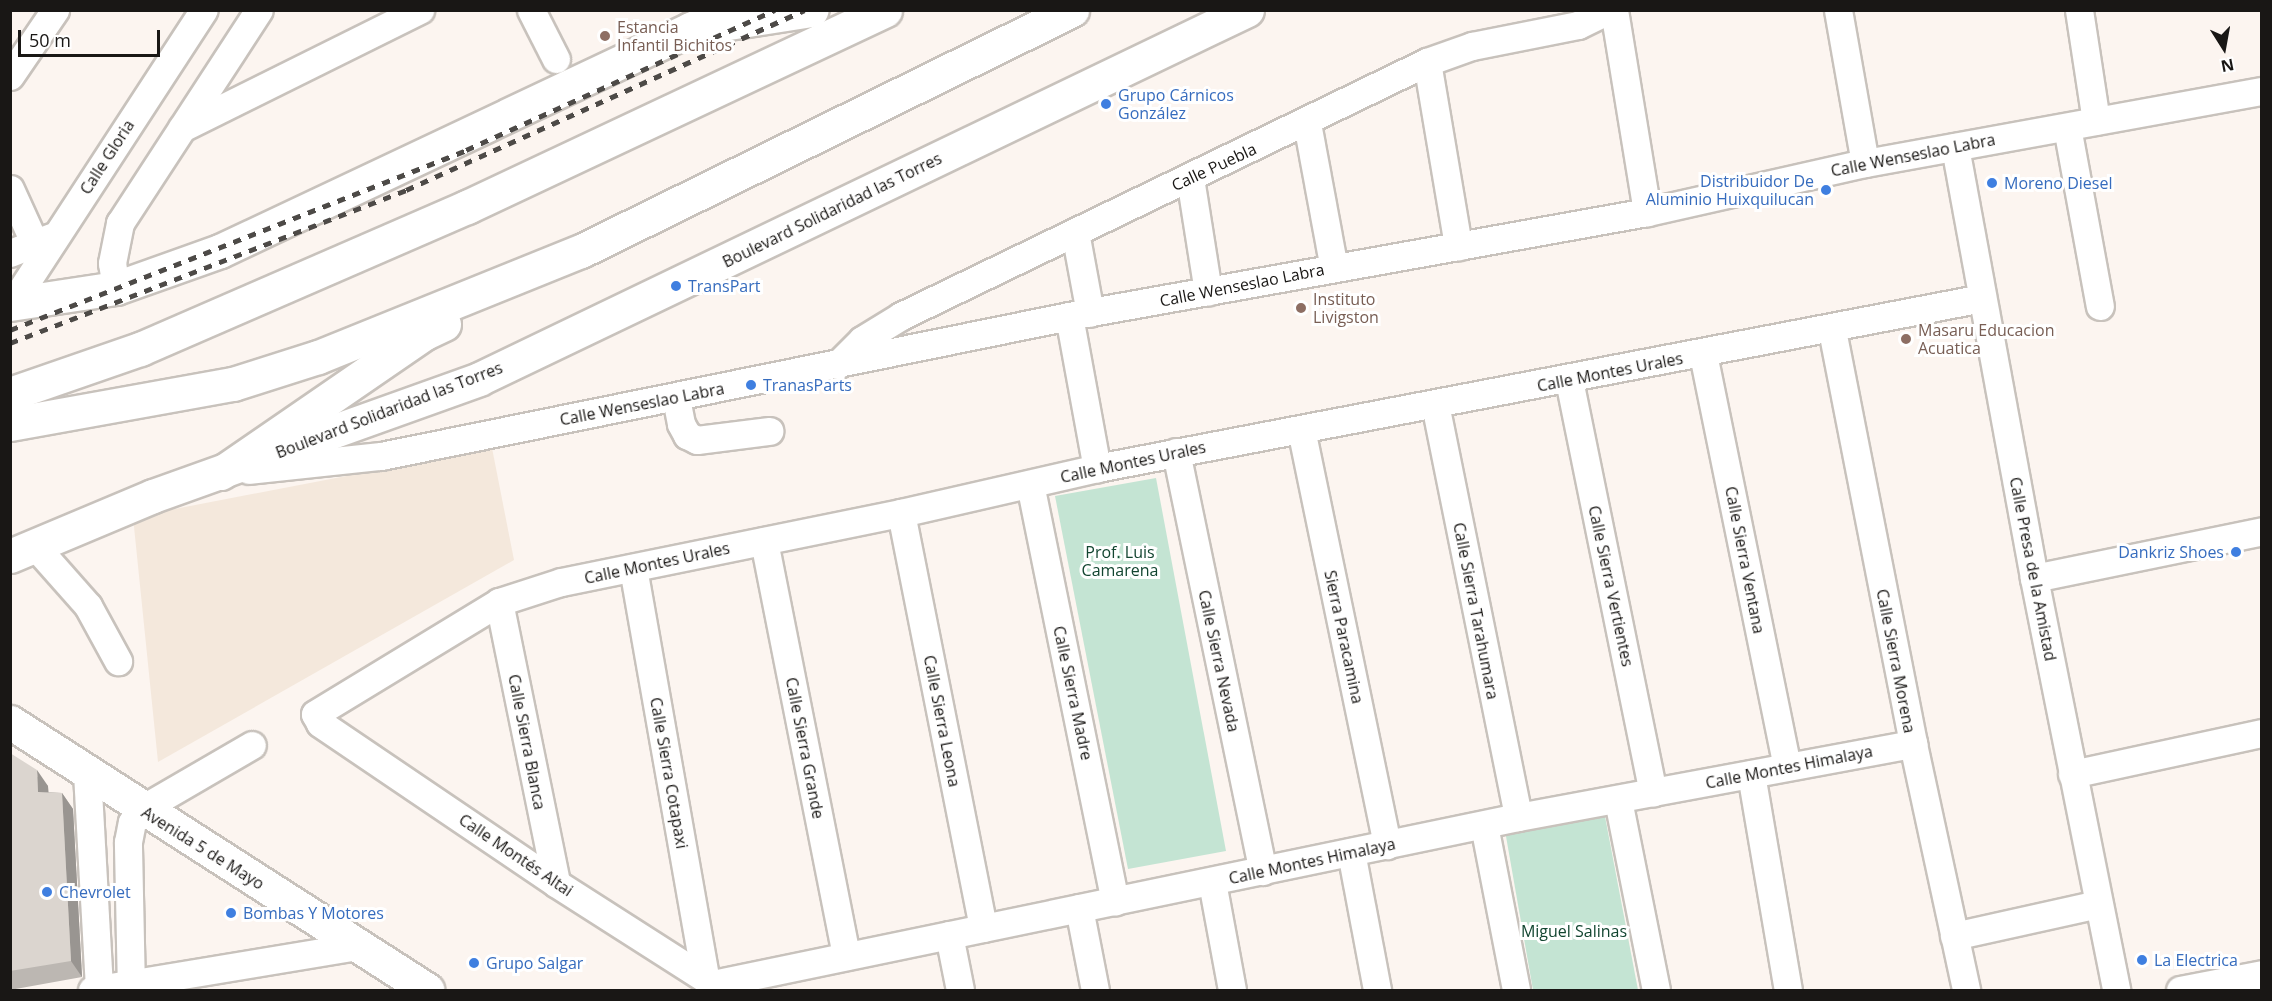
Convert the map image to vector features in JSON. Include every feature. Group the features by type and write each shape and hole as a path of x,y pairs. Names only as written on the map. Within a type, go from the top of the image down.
{"main road":[{"path":"11,304 116,288 220,251 729,10"},
{"path":"690,29 812,10"},
{"path":"10,394 140,349 467,207 885,10"},
{"path":"10,424 254,377 318,357 581,251 1072,10"},
{"name":"Boulevard Solidaridad las Torres","path":"23,551 153,496 479,379 1247,10"},
{"path":"221,473 425,333 520,288 581,251"},
{"name":"Avenida 5 de Mayo","path":"10,722 142,809 427,990"}],"street":[{"path":"10,76 54,10"},
{"name":"Calle Gloria","path":"11,304 34,244 204,10"},
{"path":"116,288 112,263 120,223 259,10"},
{"path":"531,10 556,59"},
{"name":"Calle Puebla","path":"837,365 862,340 901,316 1307,123 1427,62 1484,43 1578,25 1609,10"},
{"path":"1614,10 1647,212"},
{"path":"1838,10 1865,163"},
{"path":"2079,10 2096,121"},
{"path":"180,129 419,11"},
{"path":"1427,62 1458,246"},
{"name":"Calle Wenseslao Labra","path":"221,473 381,456 676,398 1079,314 1647,212 1865,163 2262,91"},
{"path":"1307,123 1334,268"},
{"path":"2067,127 2100,306"},
{"name":"Calle Presa de la Amistad","path":"1955,147 2034,578 2116,990"},
{"path":"1190,178 1208,292"},
{"path":"10,189 34,244"},
{"path":"1075,232 1079,314 1097,468"},
{"name":"Calle Montes Urales","path":"315,714 499,602 561,582 901,513 1176,452 1832,330 1982,298"},
{"name":"Calle Sierra Morena","path":"1832,330 1912,744 1966,990"},
{"name":"Calle Sierra Ventana","path":"1704,354 1786,767"},
{"name":"Calle Sierra Vertientes","path":"1569,380 1653,793"},
{"path":"676,398 681,424 687,435 697,440 769,431"},
{"name":"Calle Sierra Tarahumara","path":"1435,404 1518,817"},
{"name":"Sierra Paracamina","path":"1300,429 1387,845"},
{"name":"Calle Sierra Nevada","path":"1176,452 1263,871"},
{"name":"Calle Sierra Madre","path":"1030,484 1115,901"},
{"name":"Calle Sierra Leona","path":"901,513 983,928"},
{"path":"2034,578 2262,532"},
{"name":"Calle Sierra Grande","path":"764,541 846,956"},
{"path":"23,551 88,606 118,661"},
{"name":"Calle Sierra Cotapaxi","path":"633,568 714,984"},
{"name":"Calle Sierra Blanca","path":"499,602 556,883"},
{"name":"Calle Montés Altai","path":"315,714 320,723 556,883 714,984"},
{"path":"2072,774 2262,734"},
{"name":"Calle Montes Himalaya","path":"714,984 1518,817 1912,744"},
{"path":"131,987 128,842 132,822 142,809 252,746"},
{"path":"87,772 96,990 131,987 359,946"},
{"path":"1751,774 1788,990"},
{"path":"1618,800 1656,990"},
{"path":"1484,825 1516,990"},
{"path":"1351,852 1377,990"},
{"path":"1212,882 1232,990"},
{"path":"1954,936 2098,904"},
{"path":"1079,908 1095,990"},
{"path":"950,935 960,990"},
{"path":"2180,990 2262,974"}],"shaded area":[{"path":"492,448 514,560 158,762 133,517"}],"green space":[{"name":"Prof. Luis Camarena","path":"1156,478 1226,851 1128,869 1055,496"},
{"name":"Miguel Salinas","path":"1603,806 1638,990 1533,990 1504,825"}],"building":[{"name":"Chevrolet","path":"10,753 37,770 38,792 62,793 71,961 10,971"}],"railway":[{"path":"10,330 466,150 775,10"},
{"path":"10,343 406,190 804,10"}],"place":[{"name":"Estancia Infantil Bichitos","path":"605,36"},
{"name":"Grupo Cárnicos González","path":"1106,104"},
{"name":"Moreno Diesel","path":"1992,183"},
{"name":"Distribuidor De Aluminio Huixquilucan","path":"1826,190"},
{"name":"TransPart","path":"676,286"},
{"name":"Instituto Livigston","path":"1301,308"},
{"name":"Masaru Educacion Acuatica","path":"1906,339"},
{"name":"TranasParts","path":"751,385"},
{"name":"Dankriz Shoes","path":"2236,552"},
{"name":"Chevrolet","path":"47,892"},
{"name":"Bombas Y Motores","path":"231,913"},
{"name":"La Electrica","path":"2142,960"},
{"name":"Grupo Salgar","path":"474,963"}]}
